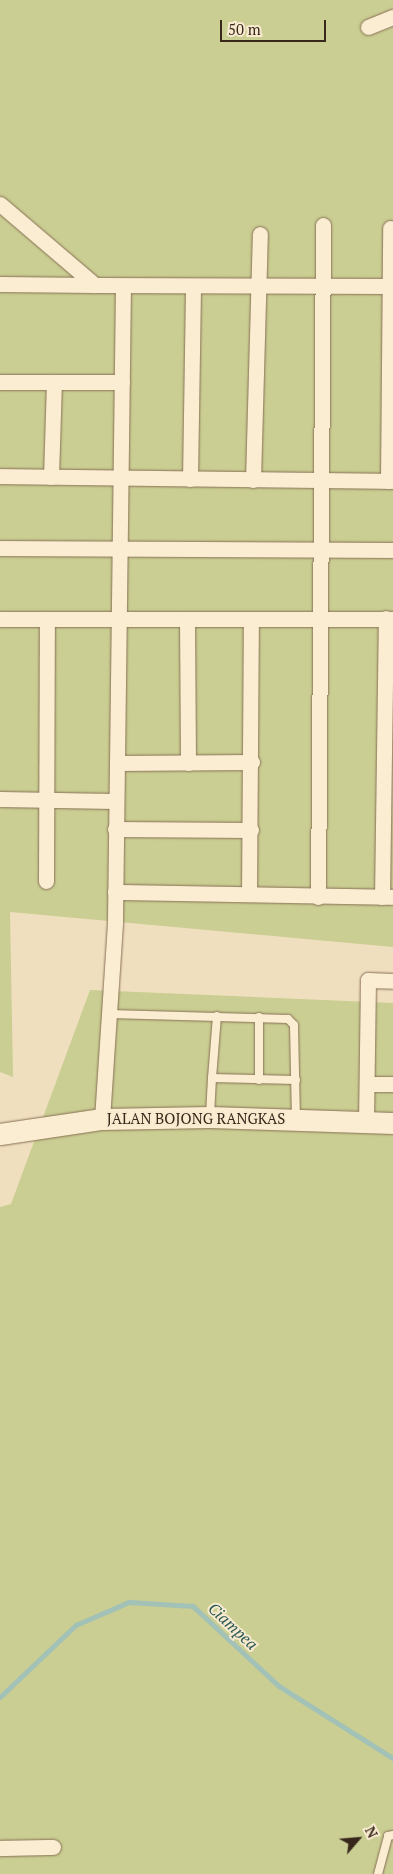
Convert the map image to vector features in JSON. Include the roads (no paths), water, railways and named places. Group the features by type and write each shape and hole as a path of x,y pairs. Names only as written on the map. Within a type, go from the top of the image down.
{"main road":[{"name":"JALAN BOJONG RANGKAS","path":"0,1134 102,1119 210,1117 393,1122"}],"street":[{"path":"368,27 393,17"},
{"path":"0,204 95,285"},
{"path":"318,897 319,620 323,479 323,225"},
{"path":"0,476 122,480 323,479 390,481 390,228"},
{"path":"253,480 255,286 260,234"},
{"path":"0,284 95,285 123,288 391,286"},
{"path":"190,480 193,287"},
{"path":"102,1119 114,968 114,801 117,762 119,548 122,480 123,288"},
{"path":"0,382 122,382"},
{"path":"51,478 54,382"},
{"path":"0,548 393,550"},
{"path":"0,619 118,621 389,619 387,897 115,892"},
{"path":"187,619 188,763"},
{"path":"46,881 48,798 47,620"},
{"path":"250,894 252,762 251,621"},
{"path":"117,762 252,762"},
{"path":"0,799 48,798 114,801"},
{"path":"115,829 251,830"},
{"path":"366,1122 368,980 393,981"},
{"path":"367,1084 393,1084"},
{"path":"0,1848 53,1847"}],"lane":[{"path":"110,1014 288,1019 294,1025 296,1119"},
{"path":"210,1117 217,1016"},
{"path":"259,1017 259,1080"},
{"path":"212,1078 296,1080"},
{"path":"378,1874 388,1836 393,1835"}],"waterway":[{"name":"Ciampea","path":"0,1697 76,1625 129,1602 193,1606 279,1686 393,1758"}]}
